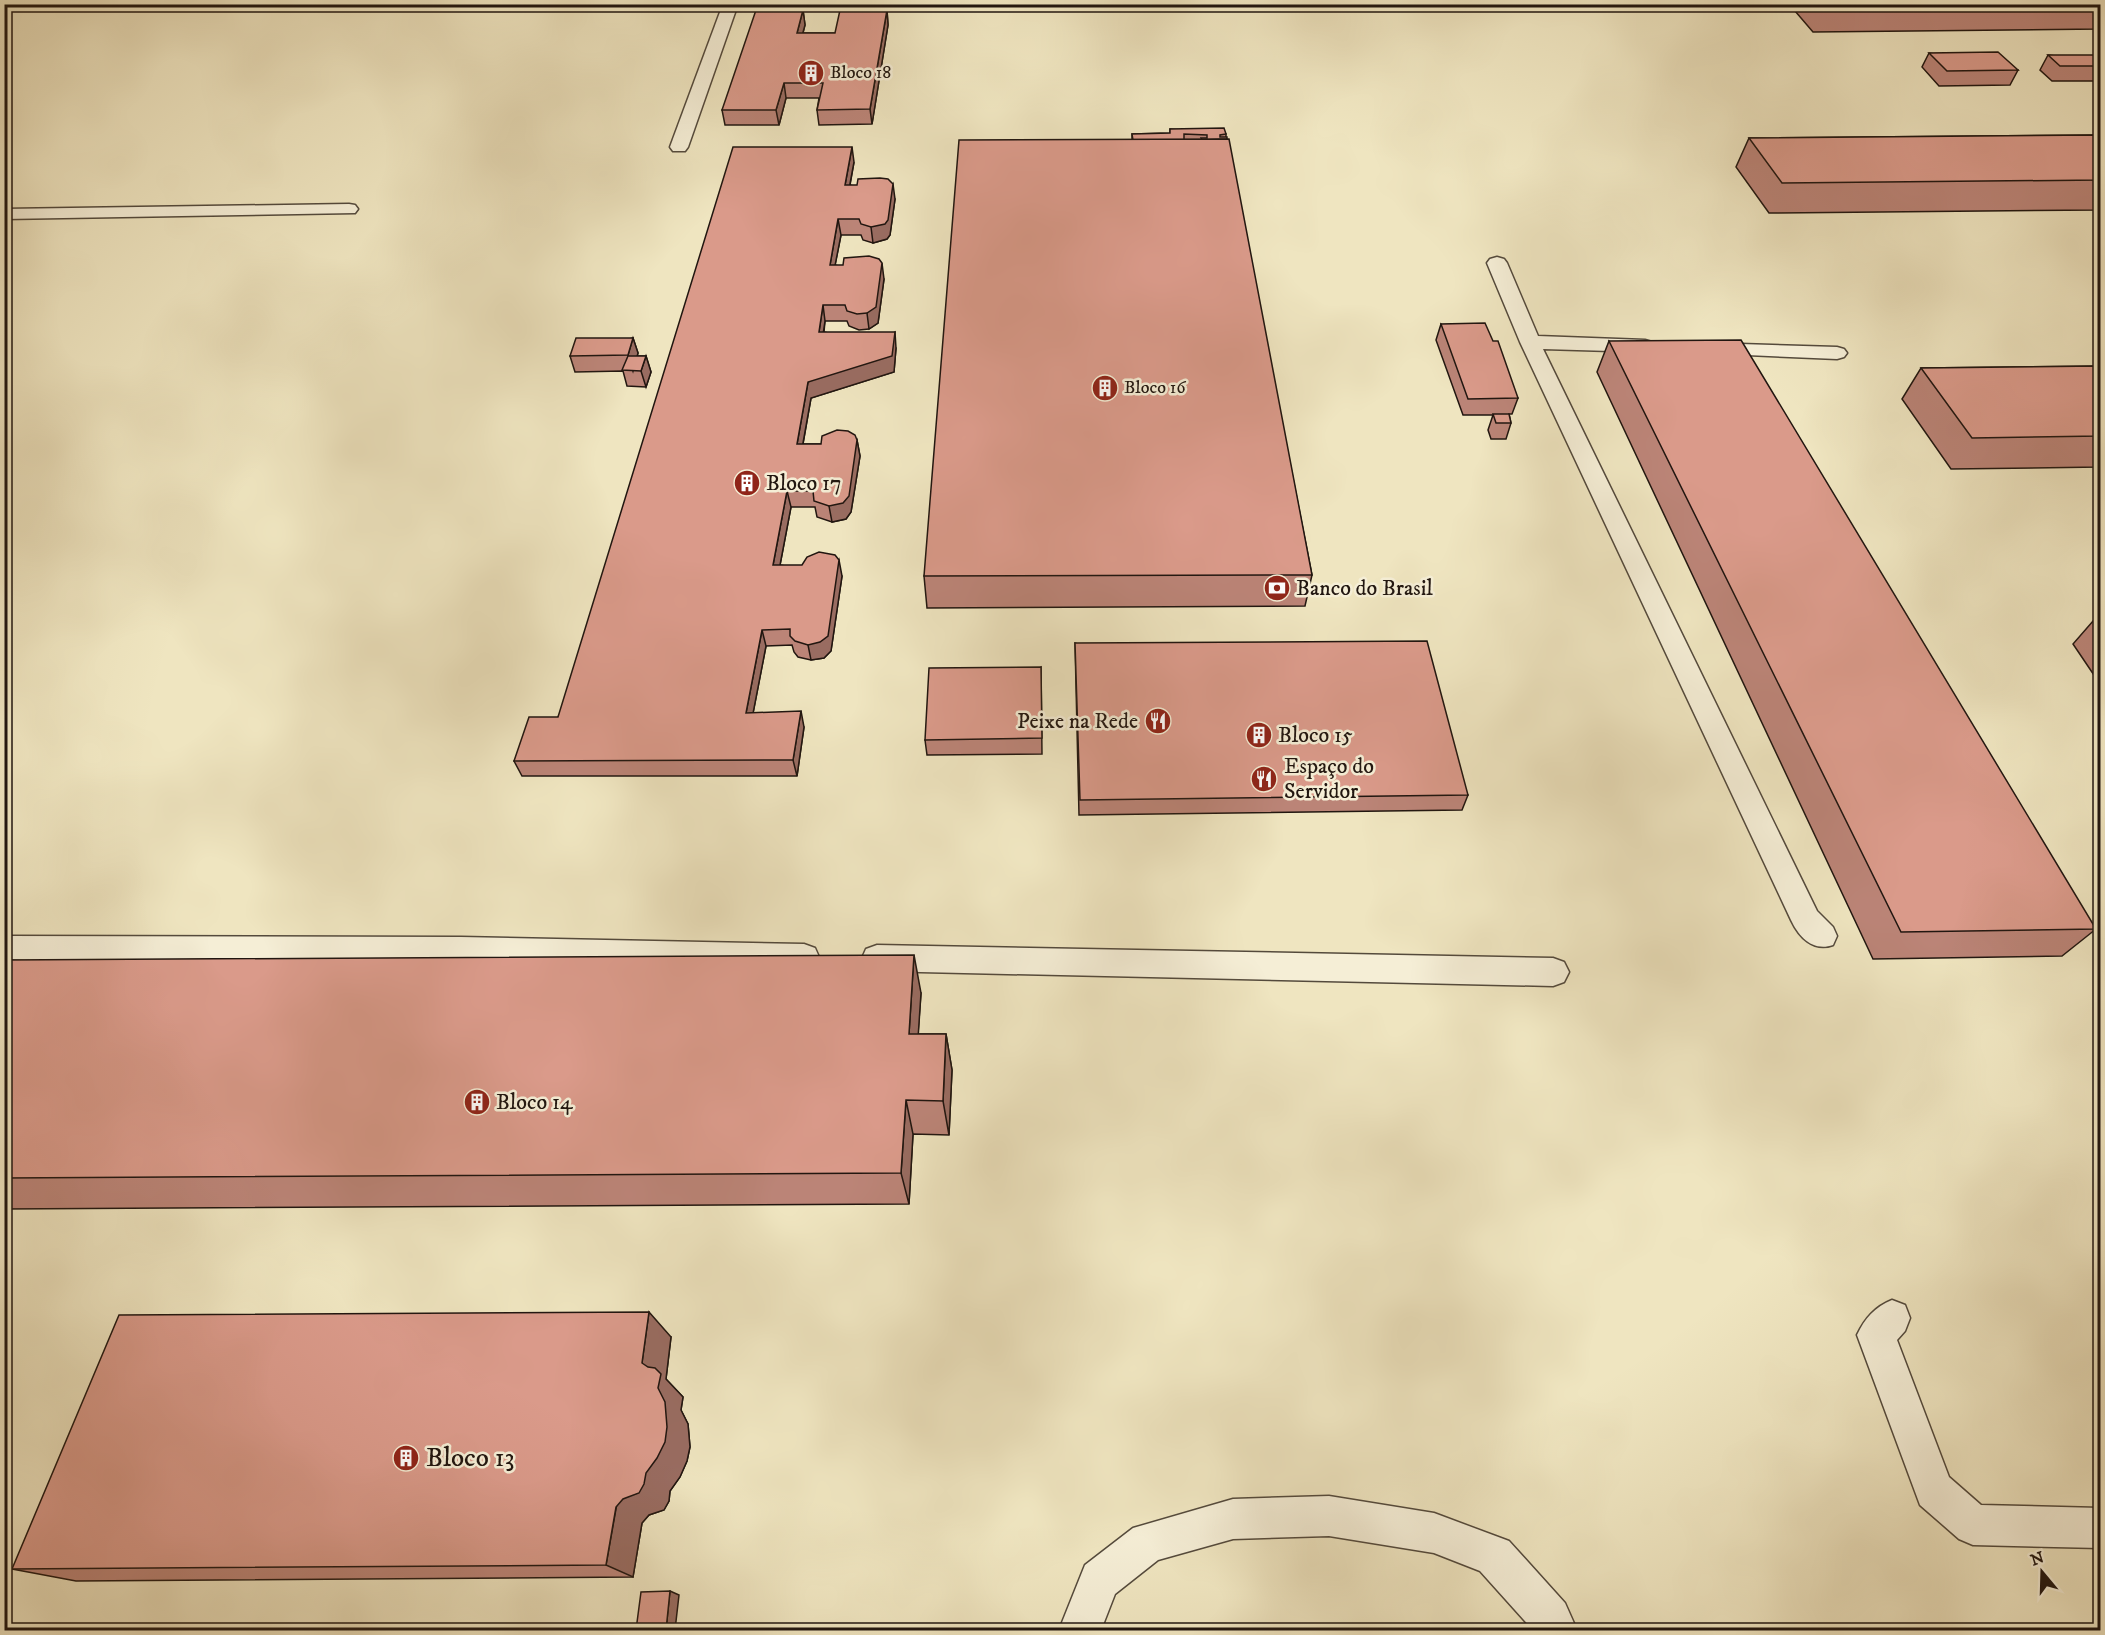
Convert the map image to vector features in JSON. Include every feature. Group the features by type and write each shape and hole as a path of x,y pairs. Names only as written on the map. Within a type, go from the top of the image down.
{"lane":[{"path":"678,147 731,4"},
{"path":"4,214 349,209"},
{"path":"1497,263 1530,342 1806,920 1822,936"},
{"path":"1530,342 1660,347"},
{"path":"1684,348 1837,353"},
{"path":"4,949 450,950 1553,972"},
{"path":"1892,1318 1876,1335 1934,1491 1973,1525 2100,1528"},
{"path":"1080,1630 1100,1580 1146,1542 1233,1519 1329,1516 1434,1533 1494,1556 1550,1618 1556,1630"}],"building":[{"name":"Bloco 18","path":"756,10 803,10 797,33 835,33 840,10 887,10 870,109 817,110 823,83 784,83 776,110 722,110"},
{"path":"1998,52 2018,70 1947,71 1929,53"},
{"path":"2048,55 2093,55 2100,62 2100,66 2060,66"},
{"path":"1224,128 1226,134 1220,137 1227,137 1227,139 1202,140 1201,138 1207,138 1207,135 1184,134 1184,140 1133,140 1132,134 1170,133 1170,129"},
{"path":"2100,135 2100,180 1782,183 1749,138"},
{"name":"Bloco 16","path":"1229,139 1312,575 924,576 959,140"},
{"name":"Bloco 17","path":"733,147 852,147 845,185 857,185 858,179 880,178 888,179 893,184 888,220 885,224 871,227 861,224 859,219 838,219 830,265 843,265 844,258 869,256 879,259 882,263 876,307 867,313 857,314 847,311 845,305 823,305 819,332 895,332 892,356 808,382 797,444 821,444 822,436 837,430 848,431 855,435 857,440 849,496 843,503 829,506 814,501 813,491 787,491 773,565 802,565 807,557 819,552 835,555 839,560 828,636 820,642 808,645 795,641 790,636 790,629 762,630 746,713 801,711 793,760 514,761 529,717 558,717"},
{"path":"1485,323 1493,341 1498,341 1518,398 1468,399 1441,324"},
{"path":"576,338 633,338 628,355 570,356"},
{"path":"1741,340 2096,929 1901,932 1609,341"},
{"path":"628,356 646,356 641,371 622,370"},
{"path":"2100,366 2100,436 1972,438 1921,368"},
{"path":"1493,414 1509,414 1511,423 1496,423"},
{"name":"Bloco 15","path":"1427,641 1468,795 1080,800 1075,643"},
{"path":"1041,667 1042,738 925,740 929,668"},
{"name":"Bloco 14","path":"914,955 909,1034 946,1034 943,1101 906,1100 901,1173 4,1178 4,960"},
{"name":"Bloco 13","path":"649,1312 642,1363 655,1368 661,1374 658,1388 665,1402 667,1427 665,1442 646,1473 639,1493 623,1499 616,1507 606,1565 12,1569 119,1315"},
{"path":"670,1591 666,1630 636,1630 641,1592"}],"place":[{"name":"Bloco 18","path":"811,73"},
{"name":"Bloco 16","path":"1105,388"},
{"name":"Bloco 17","path":"747,483"},
{"name":"Banco do Brasil","path":"1277,588"},
{"name":"Peixe na Rede","path":"1158,721"},
{"name":"Bloco 15","path":"1259,735"},
{"name":"Espaço do Servidor","path":"1264,779"},
{"name":"Bloco 14","path":"477,1102"},
{"name":"Bloco 13","path":"406,1458"}]}
